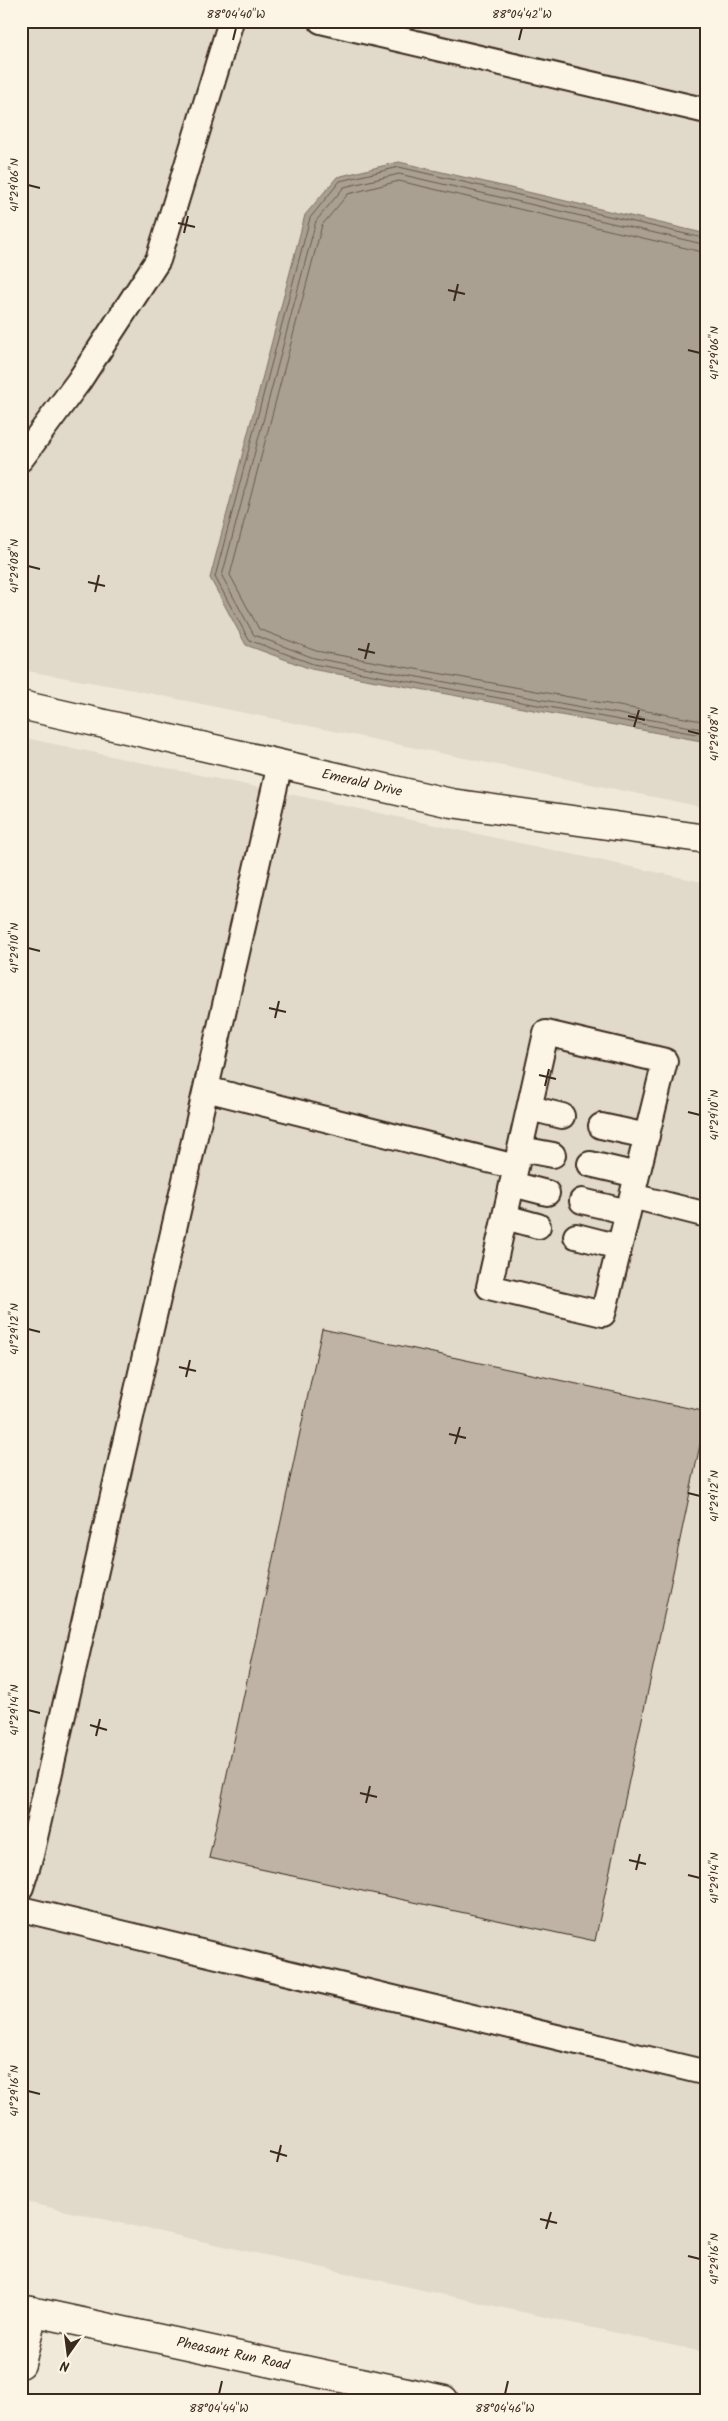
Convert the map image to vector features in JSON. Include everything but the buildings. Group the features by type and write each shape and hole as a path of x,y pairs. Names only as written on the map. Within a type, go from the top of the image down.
{"street":[{"name":"Emerald Drive","path":"21,705 451,803 707,839"},
{"path":"21,2364 27,2310"},
{"name":"Pheasant Run Road","path":"27,2310 444,2400"}],"lane":[{"path":"21,459 79,381 158,260 232,21"},
{"path":"330,22 707,111"},
{"path":"21,1887 31,1855 280,764"},
{"path":"546,1033 665,1061 603,1314 489,1287 530,1108 546,1033"},
{"path":"206,1089 516,1167 547,1193"},
{"path":"530,1108 562,1116"},
{"path":"601,1126 647,1136"},
{"path":"516,1167 553,1154"},
{"path":"590,1164 632,1195 707,1215"},
{"path":"582,1201 632,1195"},
{"path":"505,1217 538,1226"},
{"path":"576,1236 619,1247"},
{"path":"21,1909 707,2073"}],"shaded area":[{"path":"21,21 707,21 707,808 129,689 21,670"},
{"path":"21,737 707,883 707,2353 21,2201"}],"water":[{"path":"399,162 707,234 707,742 311,669 246,645 210,578 305,215 337,177"}]}
